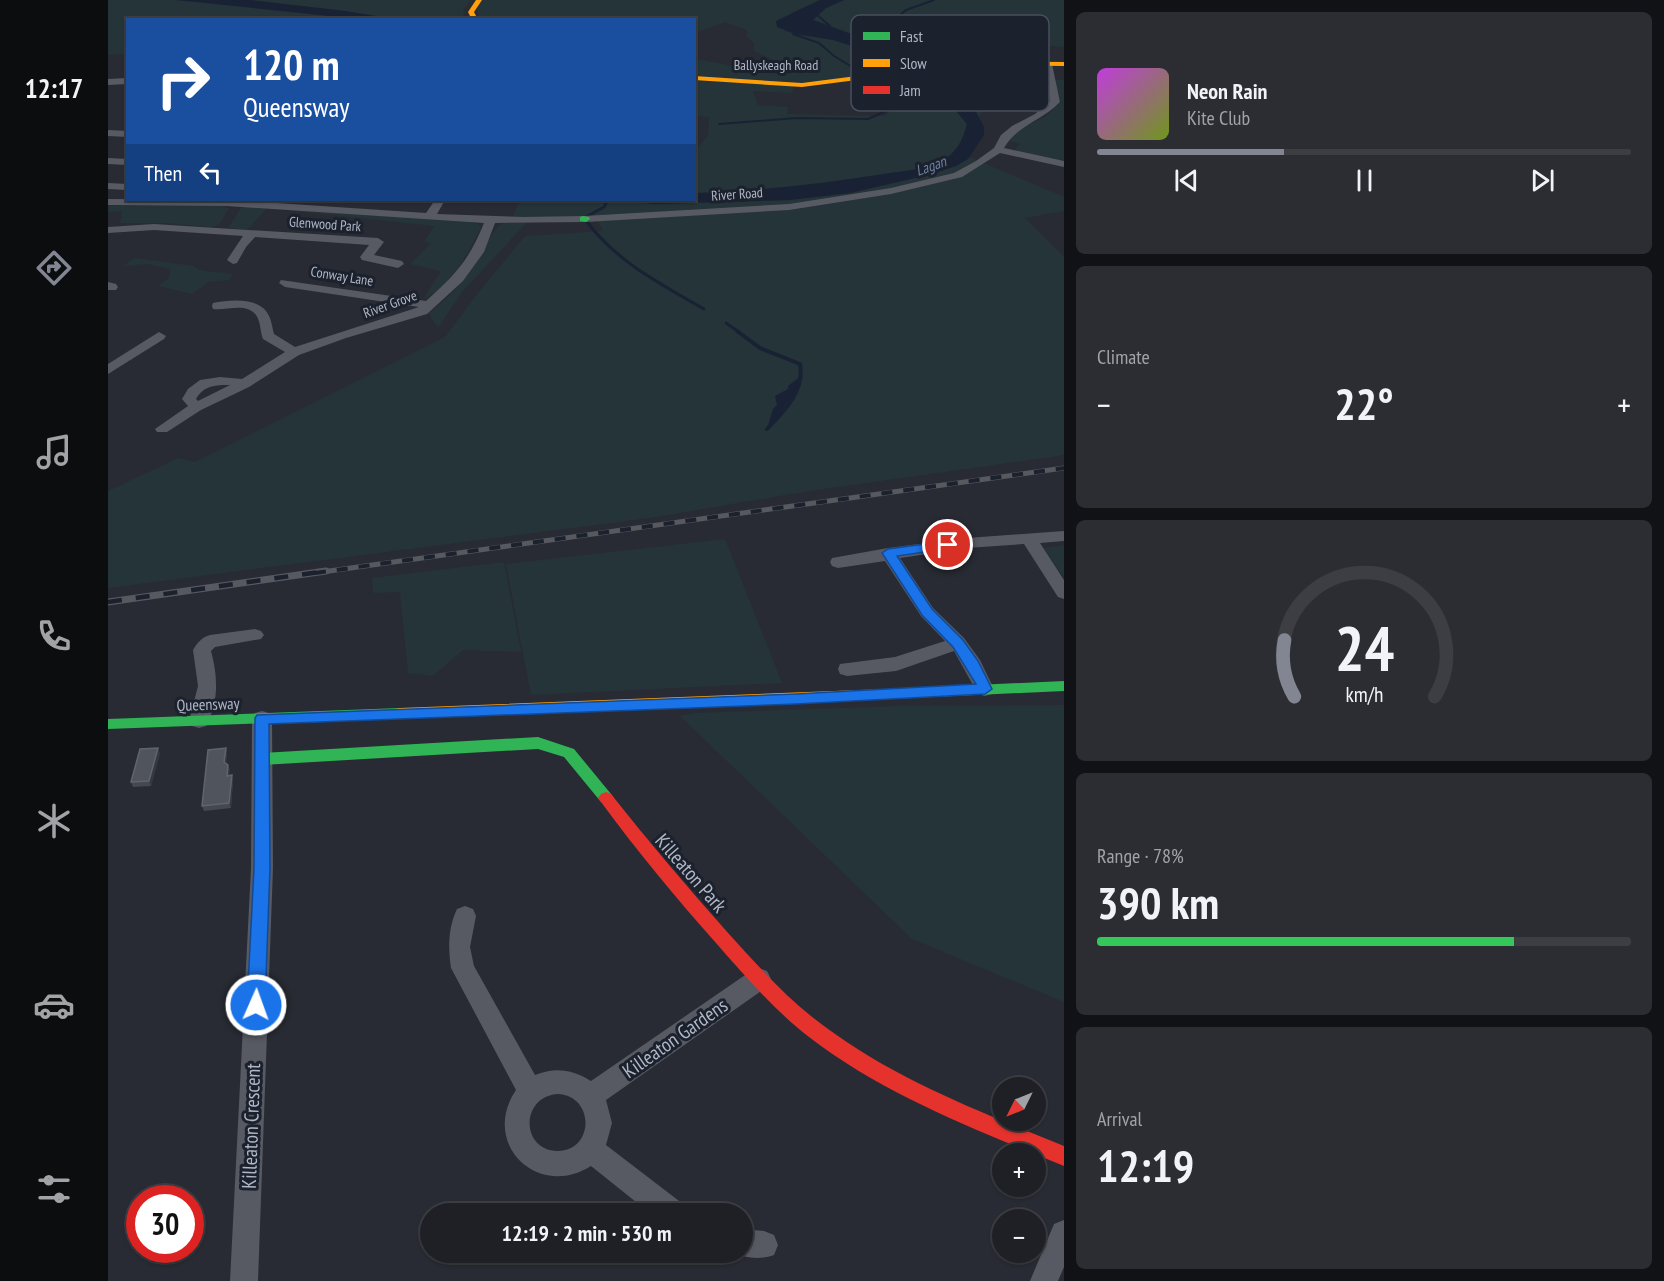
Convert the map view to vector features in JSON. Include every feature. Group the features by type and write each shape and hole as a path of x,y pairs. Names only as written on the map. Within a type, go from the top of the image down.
{"main road":[{"path":"474,18 471,12 479,0"},
{"name":"Ballyskeagh Road","path":"696,78 802,85 851,79"},
{"name":"Queensway","path":"108,724 796,699 1064,686"},
{"path":"108,734 126,724"},
{"name":"Killeaton Park","path":"262,759 538,743 569,753 580,764 662,871 759,979 801,1019 846,1053 919,1095 1064,1156"}],"street":[{"name":"River Road","path":"1049,69 1055,102 1049,106"},
{"path":"108,82 126,81"},
{"name":"River Road","path":"108,202 233,211 490,220 585,219 789,207 891,191 958,175 998,150 1005,137 1042,111"},
{"path":"108,133 126,134"},
{"path":"998,150 1064,164"},
{"path":"108,160 126,162"},
{"path":"108,186 126,187"},
{"path":"429,217 439,201"},
{"path":"219,231 233,211"},
{"name":"River Grove","path":"162,429 196,407 244,384 294,352 341,335 398,320 422,311 459,278 478,252 490,220"},
{"name":"Glenwood Park","path":"108,230 154,227 378,242 366,256 398,264"},
{"path":"233,260 241,245 252,234"},
{"name":"Conway Lane","path":"285,283 430,305"},
{"path":"218,306 230,303 254,309 262,314 268,336 294,352"},
{"path":"108,370 160,334"},
{"path":"838,562 968,543 1064,536"},
{"path":"1028,538 1064,593"},
{"path":"888,553 927,612 958,643 985,689"},
{"path":"199,721 207,698 209,678 202,650 210,640 255,635"},
{"path":"847,669 896,664 958,643"},
{"name":"Killeaton Crescent","path":"244,1281 262,868 262,718"},
{"path":"465,916 459,947 463,968 530,1091"},
{"name":"Killeaton Gardens","path":"590,1096 759,979"},
{"path":"555,1081 568,1082 580,1087 590,1096 596,1106 599,1128 590,1149 567,1164 539,1161 528,1152 520,1141 516,1128 519,1108 530,1091 542,1084 555,1081"},
{"path":"590,1149 659,1203"},
{"path":"1044,1281 1064,1234"}],"shaded area":[{"path":"108,0 223,3 350,18 126,18 126,54 108,55"},
{"path":"250,0 471,0 463,10 465,18 388,18"},
{"path":"481,0 820,0 791,13 784,31 851,46 851,80 802,83 696,77 696,59 784,75 792,73 793,69 754,51 754,43 747,37 747,30 725,22 696,33 696,18 479,18 477,6"},
{"path":"844,0 1064,0 1064,47 1049,46 1049,15 851,15 851,34 812,19 826,8"},
{"path":"696,79 794,86 792,93 753,91 758,105 788,107 787,114 884,116 891,111 956,111 967,124 955,150 942,161 929,166 813,184 696,193 696,149 708,136 709,117 696,116"},
{"path":"1053,80 1064,80 1064,162 1015,150 1020,144 1008,140 1013,133 1046,116 1061,102"},
{"path":"975,111 983,111 978,118"},
{"path":"970,157 1064,197 1064,211 1025,218 1064,257 1064,455 809,491 649,518 108,588 108,491 178,458 195,462 445,337 525,236 603,231 597,220 530,219 462,292 438,328 428,313 449,296 461,282 499,226 512,219 518,203 516,201 629,201 655,204 790,200 850,193 956,166"},
{"path":"159,204 229,208 219,225 210,227 165,223 120,223 122,211 108,212 108,206"},
{"path":"245,205 469,222 481,227 465,258 450,278 433,294 423,299 441,271 410,264 431,243 424,242 434,226 267,208 247,230 228,228"},
{"path":"135,258 233,274 229,280 208,282 192,294 158,286 169,278 170,269 147,264 123,266"},
{"path":"725,539 782,683 531,695 506,564"},
{"path":"1064,545 1064,578 1044,548"},
{"path":"504,562 521,652 463,650 433,676 408,673 400,592 373,593 372,578"},
{"path":"1064,705 1064,1002 912,939 680,716 695,713 897,706"}],"water":[{"path":"176,0 250,0 388,18 348,18"},
{"path":"820,0 844,0 826,8 813,20 851,34 851,46 833,40 795,34 777,27 776,21"},
{"name":"Lagan","path":"956,111 976,111 984,127 984,135 968,159 956,166 924,176 850,193 790,200 655,204 629,201 696,201 696,193 766,189 921,168 936,164 952,154 967,124"},
{"path":"801,376 799,387 767,429 773,409 777,405 775,396 788,389 788,386"}],"building":[{"path":"158,748 149,781 131,782 140,749"},
{"path":"226,748 224,762 228,765 227,776 232,775 229,803 202,806 208,750"}],"waterway":[{"path":"900,15 906,10 934,0"},
{"path":"815,13 830,26 828,31"},
{"path":"793,34 819,43 851,66"},
{"path":"719,124 796,118 868,119 886,111"},
{"path":"607,201 604,207 584,218 596,233 639,270 704,309"},
{"path":"726,323 739,332"},
{"path":"737,331 760,348 800,364 801,374 792,400 767,429"}],"railway":[{"path":"315,573 1064,468"},
{"path":"108,602 326,571"}],"traffic: fast":[{"path":"912,693 1064,686"},
{"path":"108,724 400,713"},
{"path":"262,759 538,743 569,753 606,798"}],"traffic: slow":[{"path":"474,18 471,12 479,0"},
{"path":"1049,64 1064,64"},
{"path":"696,78 802,85 851,79"},
{"path":"400,713 912,693"}],"traffic: jam":[{"path":"606,798 728,945 777,997 817,1032 858,1060 915,1091 1064,1156"}],"route":[{"path":"256,1005 262,868 262,718 796,699 985,689 958,643 927,612 888,553 948,545"}]}
